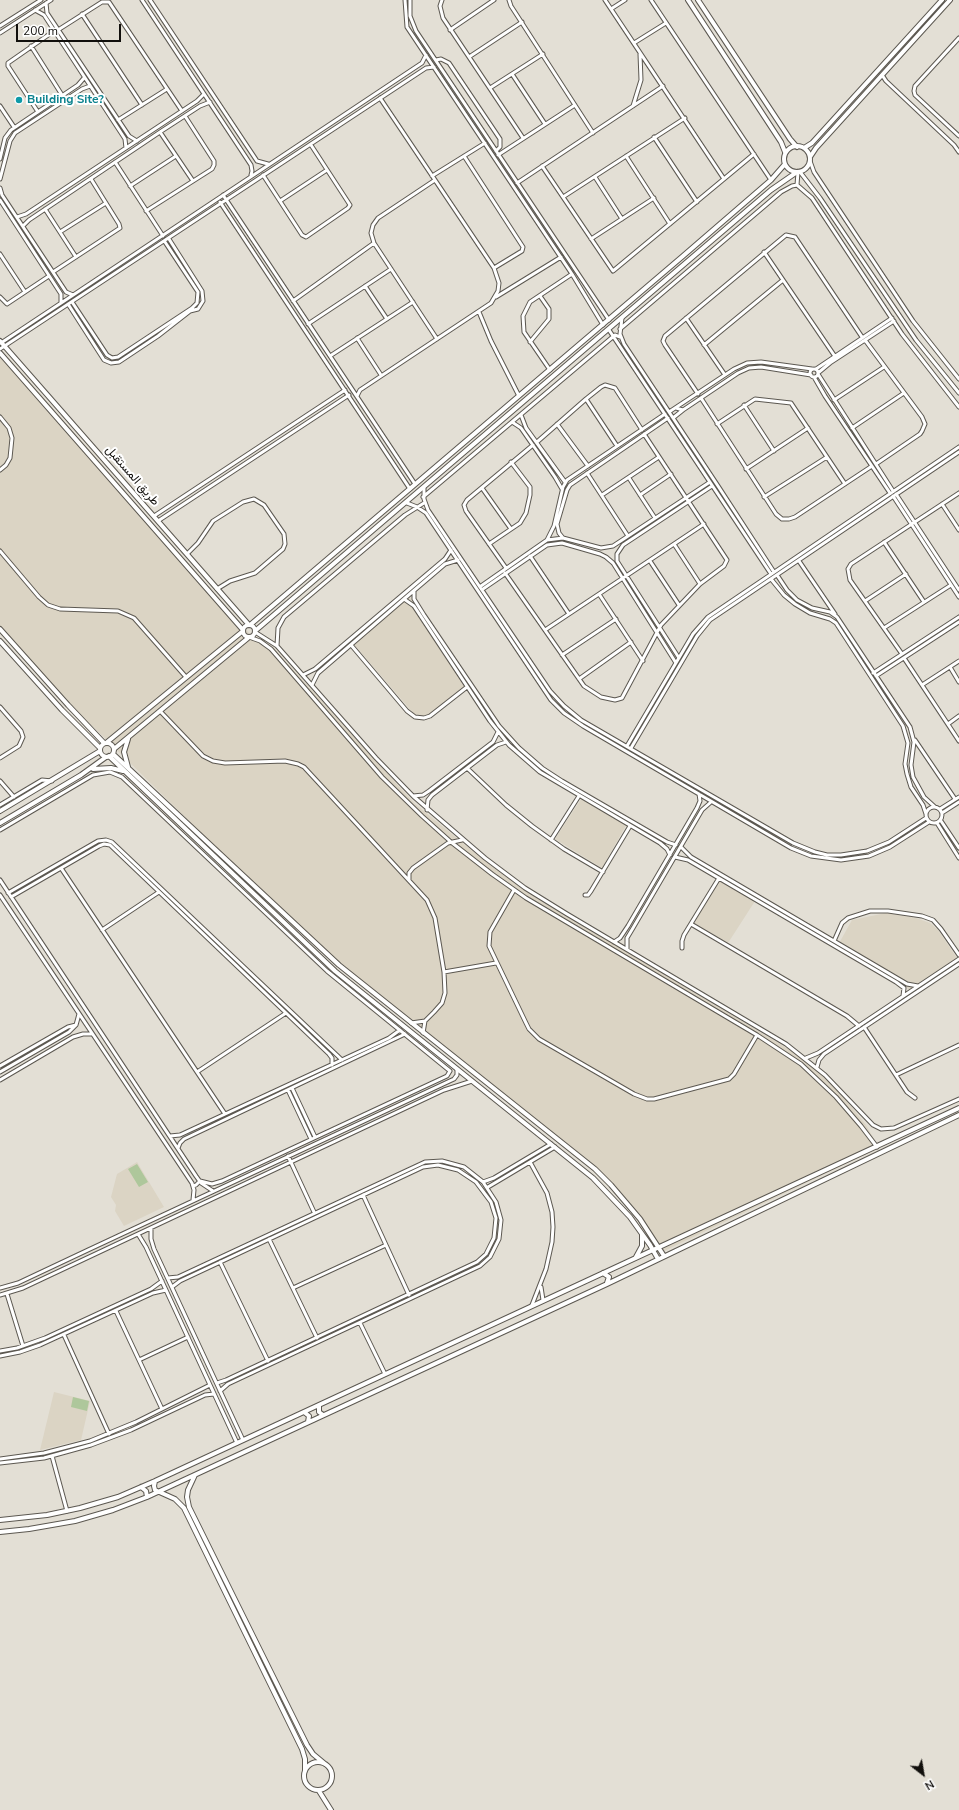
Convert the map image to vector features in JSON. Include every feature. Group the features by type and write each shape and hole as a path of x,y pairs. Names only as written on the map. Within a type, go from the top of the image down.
{"street":[{"path":"0,26 41,0"},
{"path":"0,33 51,0"},
{"path":"142,0 251,165 252,171 249,177"},
{"path":"150,0 257,161 263,164 270,164"},
{"path":"405,0 407,27 561,257 593,306 603,325"},
{"path":"410,0 410,16 412,24 609,320"},
{"path":"442,0 441,12 450,30 523,138"},
{"path":"450,30 494,0"},
{"path":"509,0 511,6 593,133"},
{"path":"605,0 685,118 724,179"},
{"path":"611,9 625,0"},
{"path":"651,0 771,180"},
{"path":"688,0 781,142 785,152 785,164 790,170 798,172 820,198 916,340 959,393"},
{"path":"698,0 786,133 797,146"},
{"path":"785,152 790,148 797,146 804,148 810,145 942,0"},
{"path":"0,823 81,775 109,756 114,749 252,637 255,632 529,399 771,190 798,172 807,168 810,159 828,135 950,0"},
{"path":"58,30 102,2 109,2 182,111"},
{"path":"46,3 46,14 54,32 125,139 126,148 129,153"},
{"path":"35,10 46,14 129,136 137,141"},
{"path":"82,14 142,105"},
{"path":"469,57 522,22"},
{"path":"634,43 666,23"},
{"path":"4,24 7,28"},
{"path":"920,24 925,28"},
{"path":"162,30 168,26"},
{"path":"38,112 8,65 10,60 54,32"},
{"path":"959,38 915,86 914,91 915,95 959,136"},
{"path":"31,46 62,95"},
{"path":"633,106 641,80 640,52"},
{"path":"490,88 543,54"},
{"path":"0,342 422,63 426,55"},
{"path":"436,60 441,59 449,63 500,139 500,147 496,151"},
{"path":"0,349 165,242 263,175 426,68 434,67"},
{"path":"512,74 545,124"},
{"path":"882,75 886,81 954,145 959,152"},
{"path":"4,163 0,160 5,138 14,127 78,84 84,78"},
{"path":"0,179 10,141 19,130 82,89 90,86"},
{"path":"517,183 663,86"},
{"path":"118,120 167,89"},
{"path":"17,217 26,214 137,141 197,101 204,94"},
{"path":"380,98 494,268 499,283 496,298"},
{"path":"197,101 200,106"},
{"path":"23,226 45,209 160,132 200,106 210,102"},
{"path":"498,155 575,105"},
{"path":"0,106 14,127"},
{"path":"146,211 212,169 214,163 185,116"},
{"path":"563,197 685,118"},
{"path":"477,131 481,128"},
{"path":"823,131 828,135"},
{"path":"160,132 193,181"},
{"path":"233,138 240,134"},
{"path":"125,139 129,136"},
{"path":"654,138 697,202"},
{"path":"432,176 485,143"},
{"path":"263,175 303,237 306,237 348,208 350,205 310,144"},
{"path":"804,148 810,159 814,172 913,321 959,378"},
{"path":"542,166 611,270 615,271 754,154"},
{"path":"130,186 176,156"},
{"path":"464,156 523,247 522,251 494,268"},
{"path":"626,156 670,224"},
{"path":"115,162 162,236"},
{"path":"0,811 82,763 100,749 105,743 249,625 609,320 771,180 785,164"},
{"path":"280,201 327,170"},
{"path":"797,185 798,172"},
{"path":"595,176 622,219"},
{"path":"53,272 119,229 119,224 91,179"},
{"path":"435,180 376,220 371,233 374,243 437,339"},
{"path":"797,185 812,198 893,320 930,372 959,407"},
{"path":"620,329 781,192 797,185"},
{"path":"0,188 2,195 63,288 68,294 73,295"},
{"path":"820,198 829,193"},
{"path":"223,195 415,484"},
{"path":"591,239 654,198"},
{"path":"218,199 410,488"},
{"path":"0,200 58,290 62,297 61,303"},
{"path":"60,232 106,203"},
{"path":"45,209 76,257"},
{"path":"698,394 665,345 663,341 665,336 784,236 791,235 795,237 862,337"},
{"path":"68,304 104,360 111,363 119,362 152,340 190,311 198,309 203,301 202,292 169,239"},
{"path":"72,302 106,354 112,358 118,357 192,308 198,299 198,292 165,242"},
{"path":"293,301 374,243"},
{"path":"764,252 834,355"},
{"path":"0,254 25,292"},
{"path":"357,396 360,390 479,312 496,298 561,257"},
{"path":"308,324 391,268"},
{"path":"550,370 524,332 523,316 530,302 572,274"},
{"path":"0,297 7,304 49,276"},
{"path":"704,346 783,280"},
{"path":"276,286 281,283"},
{"path":"365,286 387,319"},
{"path":"58,290 63,288"},
{"path":"530,342 549,320 548,309 540,296"},
{"path":"330,356 413,302"},
{"path":"593,306 597,304"},
{"path":"479,312 491,341 520,396"},
{"path":"622,318 620,337 624,344 695,450 772,573"},
{"path":"686,318 725,375"},
{"path":"890,493 810,372 862,337 893,320"},
{"path":"673,418 738,373 749,368 761,367 812,376 818,374 830,363 893,320"},
{"path":"609,330 712,486 772,573"},
{"path":"87,334 91,331"},
{"path":"423,497 614,336 616,335 620,337"},
{"path":"149,336 152,340"},
{"path":"357,338 381,376"},
{"path":"865,340 924,420 924,428 920,434 876,464"},
{"name":"طريق المستقبل","path":"0,342 249,625"},
{"name":"طريق المستقبل","path":"0,353 243,630"},
{"path":"669,412 738,366 752,362 814,369 893,491"},
{"path":"834,400 884,367"},
{"path":"648,388 652,385"},
{"path":"537,442 603,386 613,386 642,430"},
{"path":"154,516 345,390"},
{"path":"352,390 360,390"},
{"path":"524,392 529,399"},
{"path":"852,428 904,393"},
{"path":"158,521 348,395"},
{"path":"701,398 778,517 789,520 872,466"},
{"path":"586,399 617,446"},
{"path":"717,424 755,399 788,402 795,407 845,484"},
{"path":"744,405 774,451"},
{"path":"676,408 683,410"},
{"path":"548,540 554,526 565,482 665,414"},
{"path":"521,415 524,423 565,482"},
{"path":"364,419 369,416"},
{"path":"0,417 9,428 12,438 10,458 0,470"},
{"path":"563,538 559,533 557,524 567,490 572,483 668,418"},
{"path":"512,422 519,426 533,445 562,490"},
{"path":"519,426 524,423"},
{"path":"294,424 297,429"},
{"path":"557,424 588,466"},
{"path":"746,469 808,428"},
{"path":"506,573 562,655 588,689 596,695 606,699 618,700 624,695 660,628 679,605 700,584 724,566 727,560 644,434"},
{"path":"506,568 464,507 466,501 533,445"},
{"path":"627,746 696,630 708,617 959,446"},
{"path":"691,453 695,450"},
{"path":"631,748 703,628 714,617 959,452"},
{"path":"764,497 827,456"},
{"path":"602,495 660,457"},
{"path":"489,544 511,530 524,518 530,492 527,482 512,462"},
{"path":"547,465 551,463"},
{"path":"587,473 628,536"},
{"path":"640,495 671,474"},
{"path":"629,478 655,518"},
{"path":"482,588 506,568 548,540 563,538 606,548 613,546 710,482"},
{"path":"202,485 205,490"},
{"path":"679,658 617,559 619,548 712,486"},
{"path":"424,488 424,503 555,696 574,715 798,846 826,855 849,854 878,847 926,816 930,808 935,807"},
{"path":"482,488 511,530"},
{"path":"902,654 849,578 848,569 851,564 959,493"},
{"path":"895,495 959,597"},
{"path":"187,554 198,543 213,521 249,500 260,501 264,505 284,534 286,539 283,549 255,573 230,581 217,588"},
{"path":"407,503 426,513 551,700 568,717 711,802 791,848 811,856 833,860 849,860 869,856 884,850 929,822 937,823 941,820"},
{"path":"278,646 278,628 284,617 405,515 424,503"},
{"path":"942,504 959,530"},
{"path":"913,523 959,590"},
{"path":"545,630 704,524"},
{"path":"884,542 924,602"},
{"path":"482,588 547,545 557,543 566,544 606,556 614,563 676,663"},
{"path":"674,544 700,584"},
{"path":"303,675 315,669 442,561 450,550"},
{"path":"0,551 39,597 48,605 60,609 118,611 134,618 186,677"},
{"path":"530,556 569,614"},
{"path":"312,685 318,672 444,564 458,560"},
{"path":"650,560 679,605"},
{"path":"799,561 910,728 914,739 955,799"},
{"path":"865,601 906,574"},
{"path":"777,575 787,590 798,600 812,608 830,612 837,617"},
{"path":"771,579 784,595 795,604 810,613 828,618 834,622 848,642 905,731 908,743 905,764 907,774 911,786 923,805 929,822"},
{"path":"884,628 951,585"},
{"path":"414,590 415,605 467,687 506,742 540,772 660,843 667,849 670,856"},
{"path":"600,594 642,661"},
{"path":"404,599 415,605 505,734 534,761 572,786 662,840 676,845"},
{"path":"228,613 234,608"},
{"path":"873,672 959,616"},
{"path":"562,655 616,619"},
{"path":"876,676 959,622"},
{"path":"249,625 254,627 255,632 278,646 376,758 427,810 452,832 522,885 614,942 741,1016 806,1058 817,1066 867,1120 878,1128 891,1129 959,1099"},
{"path":"503,628 507,625"},
{"path":"0,629 68,705 105,743 112,744 114,749"},
{"path":"243,630 244,635 260,641 271,649 382,777 450,842 514,890 586,935 757,1035 811,1073 836,1097 877,1147"},
{"path":"848,642 852,640"},
{"path":"0,641 62,710 100,749 102,755 109,756 131,770"},
{"path":"579,679 630,642"},
{"path":"351,645 415,717 424,718 430,716 467,687"},
{"path":"904,658 959,741"},
{"path":"922,685 959,661"},
{"path":"950,667 959,682"},
{"path":"315,669 318,672"},
{"path":"884,698 888,695"},
{"path":"62,710 68,705"},
{"path":"0,707 21,731 23,737 20,746 0,758"},
{"path":"160,711 203,756 213,761 225,763 291,762 304,767 427,900 433,912 446,987 444,998 439,1008 425,1021 411,1023"},
{"path":"948,724 959,716"},
{"path":"583,726 586,722"},
{"path":"413,796 423,795 432,789 490,745 496,739 498,732"},
{"path":"129,737 125,747 124,757 131,770 149,791 330,966 375,1004 555,1147 606,1190 624,1210 658,1259"},
{"path":"914,739 911,765 913,777 924,797 941,811"},
{"path":"427,810 428,800 435,793 492,748 500,743 506,742"},
{"path":"109,756 339,965 595,1170 640,1219 664,1256"},
{"path":"81,775 86,768 86,765 82,763"},
{"path":"90,769 110,768 125,772"},
{"path":"467,768 506,805 551,840 603,872"},
{"path":"0,830 93,775 106,772 124,778 327,971 448,1069 449,1074 240,1172 215,1183 200,1181"},
{"path":"0,805 42,780 52,781"},
{"path":"0,781 14,797"},
{"path":"570,791 572,786"},
{"path":"432,789 435,793"},
{"path":"614,942 620,938 628,926 670,856 697,808 700,801 699,794"},
{"path":"551,840 579,796"},
{"path":"959,797 941,811 941,820 959,848"},
{"path":"627,949 627,938 702,810 711,802"},
{"path":"941,811 959,802"},
{"path":"697,808 702,810"},
{"path":"937,823 959,858"},
{"path":"585,895 589,894 630,826"},
{"path":"450,842 452,832"},
{"path":"772,837 774,832"},
{"path":"8,893 96,842 108,840 116,844 342,1060"},
{"path":"409,880 410,873 413,868 450,842 463,840"},
{"path":"11,897 98,846 108,844 327,1052 331,1056 332,1065"},
{"path":"681,846 692,858 898,979 909,985 918,986"},
{"path":"675,857 690,861 896,982 904,988 903,996"},
{"path":"61,868 225,1114"},
{"path":"682,948 683,938 719,878"},
{"path":"0,880 200,1181 213,1191"},
{"path":"514,890 490,932 489,946 526,1023 534,1034 640,1097 654,1099 729,1079 734,1074 757,1035"},
{"path":"102,930 159,892"},
{"path":"0,895 193,1186 193,1200"},
{"path":"834,941 842,923 848,918 870,911 888,911 922,916 933,920 959,955"},
{"path":"691,924 841,1013 859,1026"},
{"path":"628,926 633,928"},
{"path":"586,935 591,928"},
{"path":"227,957 230,953"},
{"path":"817,1066 820,1057 829,1048 859,1026 959,959"},
{"path":"444,972 496,963"},
{"path":"806,1058 829,1048 864,1027 959,964"},
{"path":"58,982 64,977"},
{"path":"375,1004 378,1003 380,998"},
{"path":"384,1011 389,1006"},
{"path":"197,1072 286,1013"},
{"path":"0,1072 69,1032 76,1025 79,1014"},
{"path":"737,1023 741,1016"},
{"path":"424,1033 425,1021"},
{"path":"0,1066 68,1027 76,1025"},
{"path":"864,1027 909,1094 915,1098"},
{"path":"170,1136 180,1135 198,1127 389,1038 400,1030"},
{"path":"69,1032 73,1037"},
{"path":"0,1080 73,1037 83,1034 93,1034"},
{"path":"178,1148 182,1140 405,1034"},
{"path":"896,1075 959,1045"},
{"path":"327,1052 330,1048"},
{"path":"0,1288 18,1282 88,1250 455,1078 458,1073 457,1069"},
{"path":"0,1295 7,1294 91,1256 444,1090 472,1081"},
{"path":"441,1084 444,1090"},
{"path":"292,1088 315,1137"},
{"path":"288,1090 311,1139"},
{"path":"0,1520 27,1518 67,1512 105,1501 155,1481 959,1108"},
{"path":"0,1532 29,1529 75,1520 113,1510 147,1497 607,1284 959,1115"},
{"path":"861,1126 867,1120"},
{"path":"198,1127 200,1131"},
{"path":"334,1129 336,1133"},
{"path":"483,1182 497,1177 551,1144"},
{"path":"488,1187 555,1147"},
{"path":"288,1156 319,1215"},
{"path":"168,1278 178,1276 400,1172 425,1162 442,1160 464,1167 488,1187 500,1212 500,1234 494,1251 480,1266 228,1384 220,1391"},
{"path":"530,1162 545,1189 552,1220 552,1242 541,1285 534,1297 532,1306"},
{"path":"172,1287 180,1280 418,1169 434,1165 448,1167 462,1172 476,1182 491,1202 496,1218 495,1233 490,1249 477,1262 268,1361 216,1383"},
{"path":"240,1172 242,1177"},
{"path":"400,1172 401,1176"},
{"path":"497,1177 499,1181"},
{"path":"193,1186 198,1184 200,1181"},
{"path":"363,1195 409,1295"},
{"path":"771,1196 770,1200 774,1203"},
{"path":"756,1203 759,1206 758,1211"},
{"path":"172,1210 175,1217"},
{"path":"151,1228 151,1239 154,1249 243,1440"},
{"path":"271,1232 271,1238 317,1338"},
{"path":"495,1233 500,1234"},
{"path":"138,1234 148,1251 237,1443"},
{"path":"633,1260 641,1250 643,1242 642,1234"},
{"path":"293,1288 386,1245"},
{"path":"148,1251 154,1249"},
{"path":"88,1250 91,1256"},
{"path":"220,1262 268,1361"},
{"path":"603,1273 609,1277 607,1284"},
{"path":"0,1351 23,1346 52,1335 140,1294 162,1281"},
{"path":"541,1285 543,1300"},
{"path":"0,1356 20,1352 54,1339 157,1291 166,1290"},
{"path":"7,1294 23,1346"},
{"path":"140,1294 142,1298"},
{"path":"116,1311 162,1409"},
{"path":"179,1318 185,1315"},
{"path":"360,1323 385,1374"},
{"path":"52,1335 54,1339"},
{"path":"64,1335 110,1434"},
{"path":"139,1360 188,1338"},
{"path":"280,1355 282,1359"},
{"path":"210,1385 110,1434 60,1449 1,1459 1,1463 52,1456 101,1442 131,1430 205,1395 214,1394"},
{"path":"184,1399 186,1404"},
{"path":"319,1405 318,1410 323,1415"},
{"path":"223,1414 230,1411"},
{"path":"304,1412 309,1416 308,1422"},
{"path":"99,1438 101,1442"},
{"path":"52,1456 67,1512"},
{"path":"155,1481 154,1486 158,1491 175,1499 184,1508 297,1739 304,1755 304,1778 307,1785 312,1789 319,1790 328,1787 332,1780 331,1770 311,1751 302,1736 189,1507 187,1497 188,1490 195,1474"},
{"path":"141,1487 146,1491 147,1497"},
{"path":"297,1739 302,1736"},
{"path":"305,1771 314,1763 325,1764"},
{"path":"319,1790 332,1810"}],"shaded area":[{"path":"0,348 249,633 273,647 414,803 486,862 535,897 800,1056 827,1079 850,1105 866,1125 879,1148 660,1253 644,1228 618,1196 598,1175 337,966 71,705 0,626"},
{"path":"408,594 468,684 430,714 424,716 414,714 352,642"},
{"path":"583,796 628,822 602,868 555,839"},
{"path":"721,877 757,898 728,943 694,923"},
{"path":"886,913 916,918 930,923 938,930 959,961 912,993 901,982 838,945 852,920"},
{"path":"137,1162 164,1207 124,1226 115,1211 116,1205 111,1197 117,1174"},
{"path":"54,1392 90,1401 81,1440 40,1450"}],"green space":[{"path":"137,1164 148,1182 139,1187 128,1169"},
{"path":"73,1397 89,1401 87,1411 71,1407"}],"place":[{"name":"Building Site?","path":"19,100"}]}
